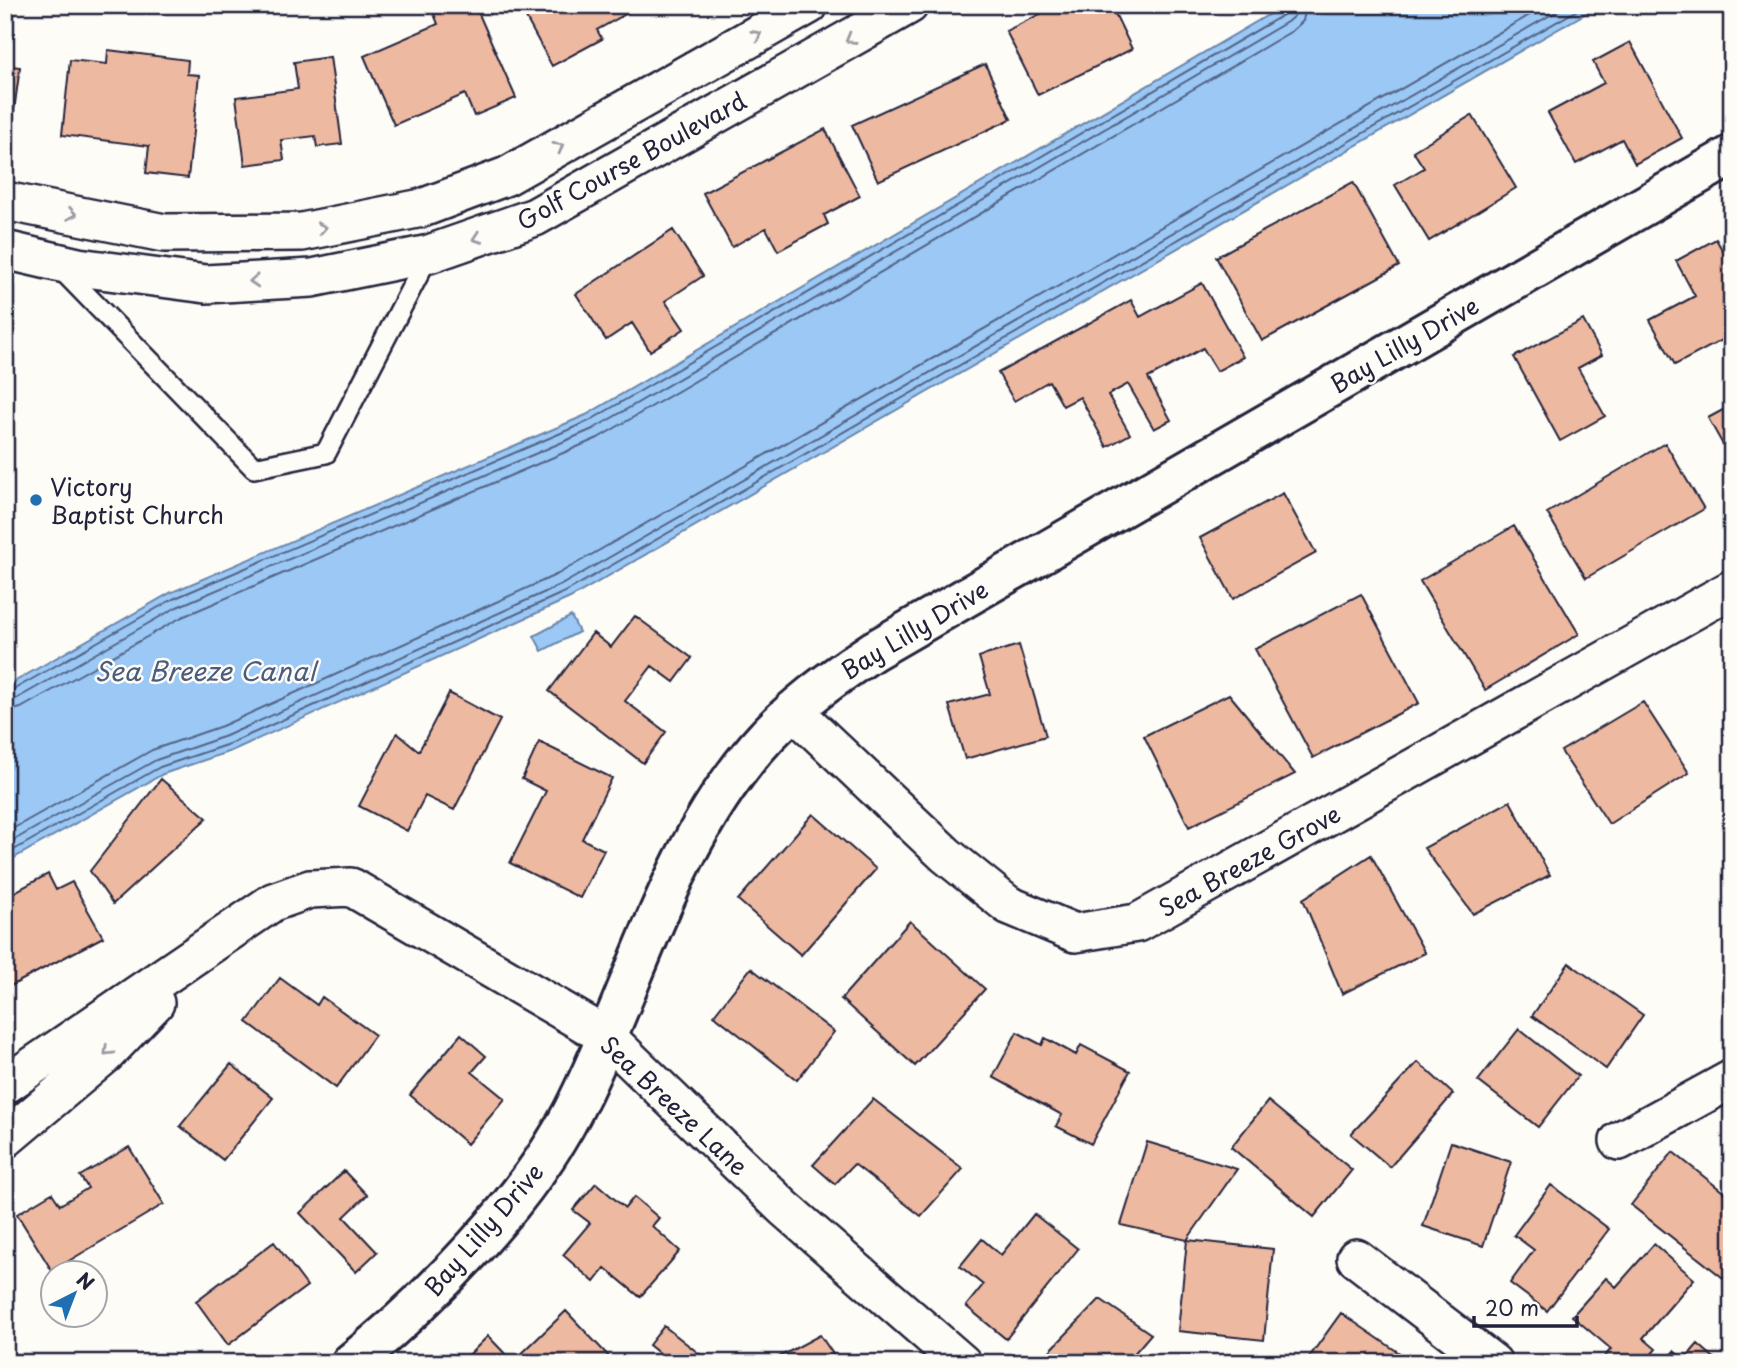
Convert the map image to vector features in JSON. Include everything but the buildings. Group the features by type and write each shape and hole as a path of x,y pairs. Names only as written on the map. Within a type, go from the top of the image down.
{"main road":[{"name":"Bay Lilly Drive","path":"351,1363 392,1330 465,1258 517,1195 572,1112 686,852 725,788 756,748 793,710 834,677 873,651 1732,155"}],"street":[{"name":"Golf Course Boulevard","path":"5,201 164,233 302,232 422,208 507,176 809,5"},
{"name":"Golf Course Boulevard","path":"5,250 55,262 206,284 312,278 429,254 535,217 909,5"},
{"path":"507,176 535,217"},
{"name":"Sea Breeze Grove","path":"793,710 946,855 1008,905 1075,933 1137,923 1732,589"},
{"name":"Sea Breeze Lane","path":"207,949 273,902 310,888 351,887 606,1036 784,1208 962,1363"},
{"path":"5,1085 207,949"},
{"path":"5,1139 106,1054 207,949"},
{"path":"1619,1141 1732,1079"},
{"path":"1356,1258 1493,1363"}],"lane":[{"path":"55,262 254,468 326,453 429,254"}],"water":[{"name":"Sea Breeze Canal","path":"1285,5 1600,5 570,598 231,751 163,774 5,863 5,687 170,593 586,415"},
{"path":"571,616 579,632 542,651 534,636"}],"place":[{"name":"Victory Baptist Church","path":"36,500"}]}
